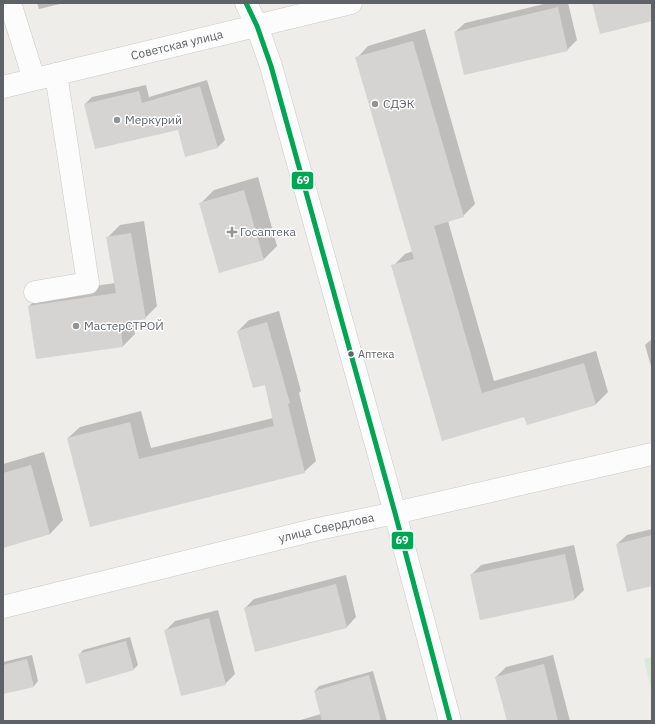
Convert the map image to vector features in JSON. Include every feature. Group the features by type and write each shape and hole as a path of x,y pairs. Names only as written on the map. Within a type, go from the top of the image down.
{"street":[{"path":"10,3 34,79"},
{"path":"246,3 257,26 273,74 395,513 450,721"},
{"name":"Советская улица","path":"3,87 351,3"},
{"path":"35,292 88,283 56,74"},
{"name":"улица Свердлова","path":"3,607 318,529 395,513 652,454"}],"green space":[{"path":"652,657 652,693 644,659"}],"building":[{"path":"592,3 652,3 652,21 600,34"},
{"path":"558,7 568,51 464,75 454,32"},
{"path":"413,41 464,217 434,226 482,393 584,363 596,405 527,425 524,417 442,441 391,265 414,259 355,57"},
{"path":"200,86 218,148 185,157 178,130 95,149 84,104 139,91 142,103"},
{"name":"Госаптека","path":"244,190 264,260 219,273 199,203"},
{"name":"МастерСТРОЙ","path":"131,233 146,319 120,324 123,347 36,359 28,306 116,293 106,237"},
{"path":"267,322 290,403 288,404 305,473 90,527 67,438 130,422 139,459 274,426 265,385 253,388 237,331"},
{"path":"31,465 50,534 3,548 3,473"},
{"path":"652,535 652,586 627,592 616,544"},
{"path":"565,554 575,600 480,620 470,574"},
{"path":"336,584 347,628 255,652 244,608"},
{"path":"209,618 226,685 181,696 164,630"},
{"path":"126,641 134,670 86,684 78,654"},
{"path":"27,659 34,687 3,694 3,665"},
{"path":"544,664 558,721 507,721 495,677"},
{"path":"369,675 381,721 322,721 314,691"}],"transit line":[{"name":"69","path":"246,3 257,26 271,66 395,513 450,721"}],"place":[{"name":"СДЭК","path":"375,104"},
{"name":"Меркурий","path":"117,120"},
{"name":"Госаптека","path":"232,232"},
{"name":"МастерСТРОЙ","path":"76,326"},
{"name":"Аптека","path":"351,354"}]}
